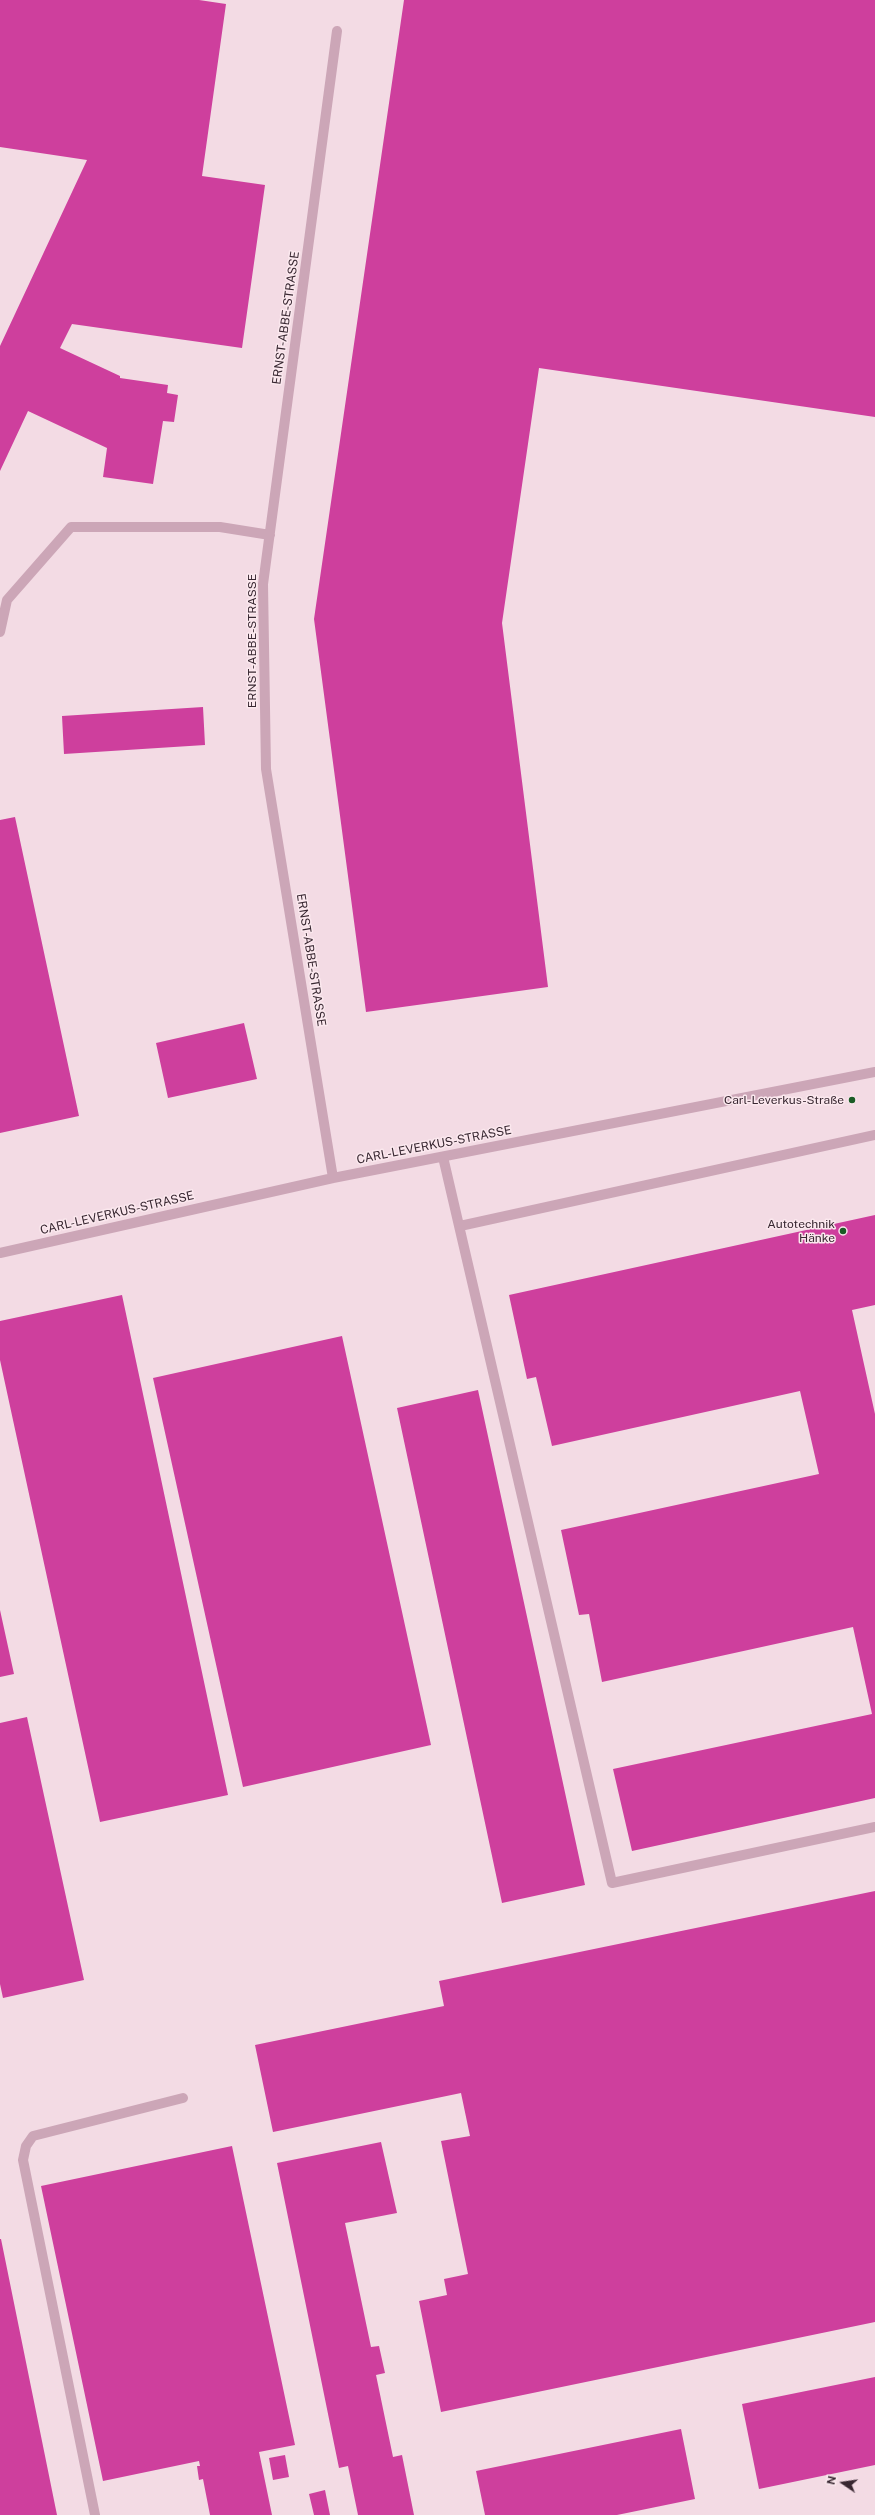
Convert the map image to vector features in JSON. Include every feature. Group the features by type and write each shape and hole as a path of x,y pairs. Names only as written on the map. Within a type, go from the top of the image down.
{"street":[{"name":"ERNST-ABBE-STRASSE","path":"333,1178 266,769 264,584 337,31"},
{"path":"0,632 7,600 71,528 220,527 270,535"},
{"name":"CARL-LEVERKUS-STRASSE","path":"0,1253 333,1178 875,1072"},
{"path":"460,1226 875,1135"},
{"path":"443,1157 612,1882 875,1827"},
{"path":"95,2515 23,2160 26,2146 33,2136 184,2098"}],"building":[{"path":"0,0 199,0 226,4 202,176 265,185 242,348 72,324 60,348 120,376 120,378 168,385 167,393 178,395 174,422 163,421 153,484 103,477 107,448 28,411 0,471 0,346 87,160 0,147"},
{"path":"404,0 875,0 875,417 539,368 502,623 548,987 366,1012 314,619"},
{"path":"203,707 205,745 64,754 62,716"},
{"path":"15,817 79,1116 0,1133 0,820"},
{"path":"244,1023 257,1079 168,1098 156,1043"},
{"path":"875,1215 875,1305 852,1310 875,1414 875,1798 632,1851 613,1769 872,1714 853,1627 602,1682 589,1614 579,1615 561,1530 819,1474 800,1391 552,1446 536,1377 527,1379 509,1295"},
{"path":"122,1295 228,1795 100,1822 0,1360 0,1321"},
{"path":"342,1336 431,1745 243,1787 153,1378"},
{"path":"478,1390 585,1885 502,1903 397,1408"},
{"path":"0,1610 14,1674 0,1677"},
{"path":"27,1717 84,1980 3,1998 0,1984 0,1723"},
{"path":"875,1891 875,2322 441,2412 419,2301 447,2295 444,2279 468,2274 441,2141 470,2136 461,2093 273,2132 255,2045 444,2006 439,1981"},
{"path":"381,2142 397,2213 345,2223 371,2347 379,2346 385,2373 376,2375 393,2457 402,2455 414,2515 358,2515 348,2466 339,2468 277,2163"},
{"path":"232,2146 295,2445 259,2452 272,2515 210,2515 203,2479 199,2480 197,2466 200,2466 199,2461 103,2481 41,2186"},
{"path":"1,2239 57,2515 0,2515"},
{"path":"875,2377 875,2465 759,2489 742,2404"},
{"path":"681,2429 695,2499 617,2515 485,2515 476,2471"},
{"path":"285,2455 289,2477 273,2480 269,2458"},
{"path":"325,2490 330,2515 314,2515 309,2494"}],"place":[{"name":"Carl-Leverkus-Straße","path":"852,1100"},
{"name":"Autotechnik Hänke","path":"843,1231"}]}
